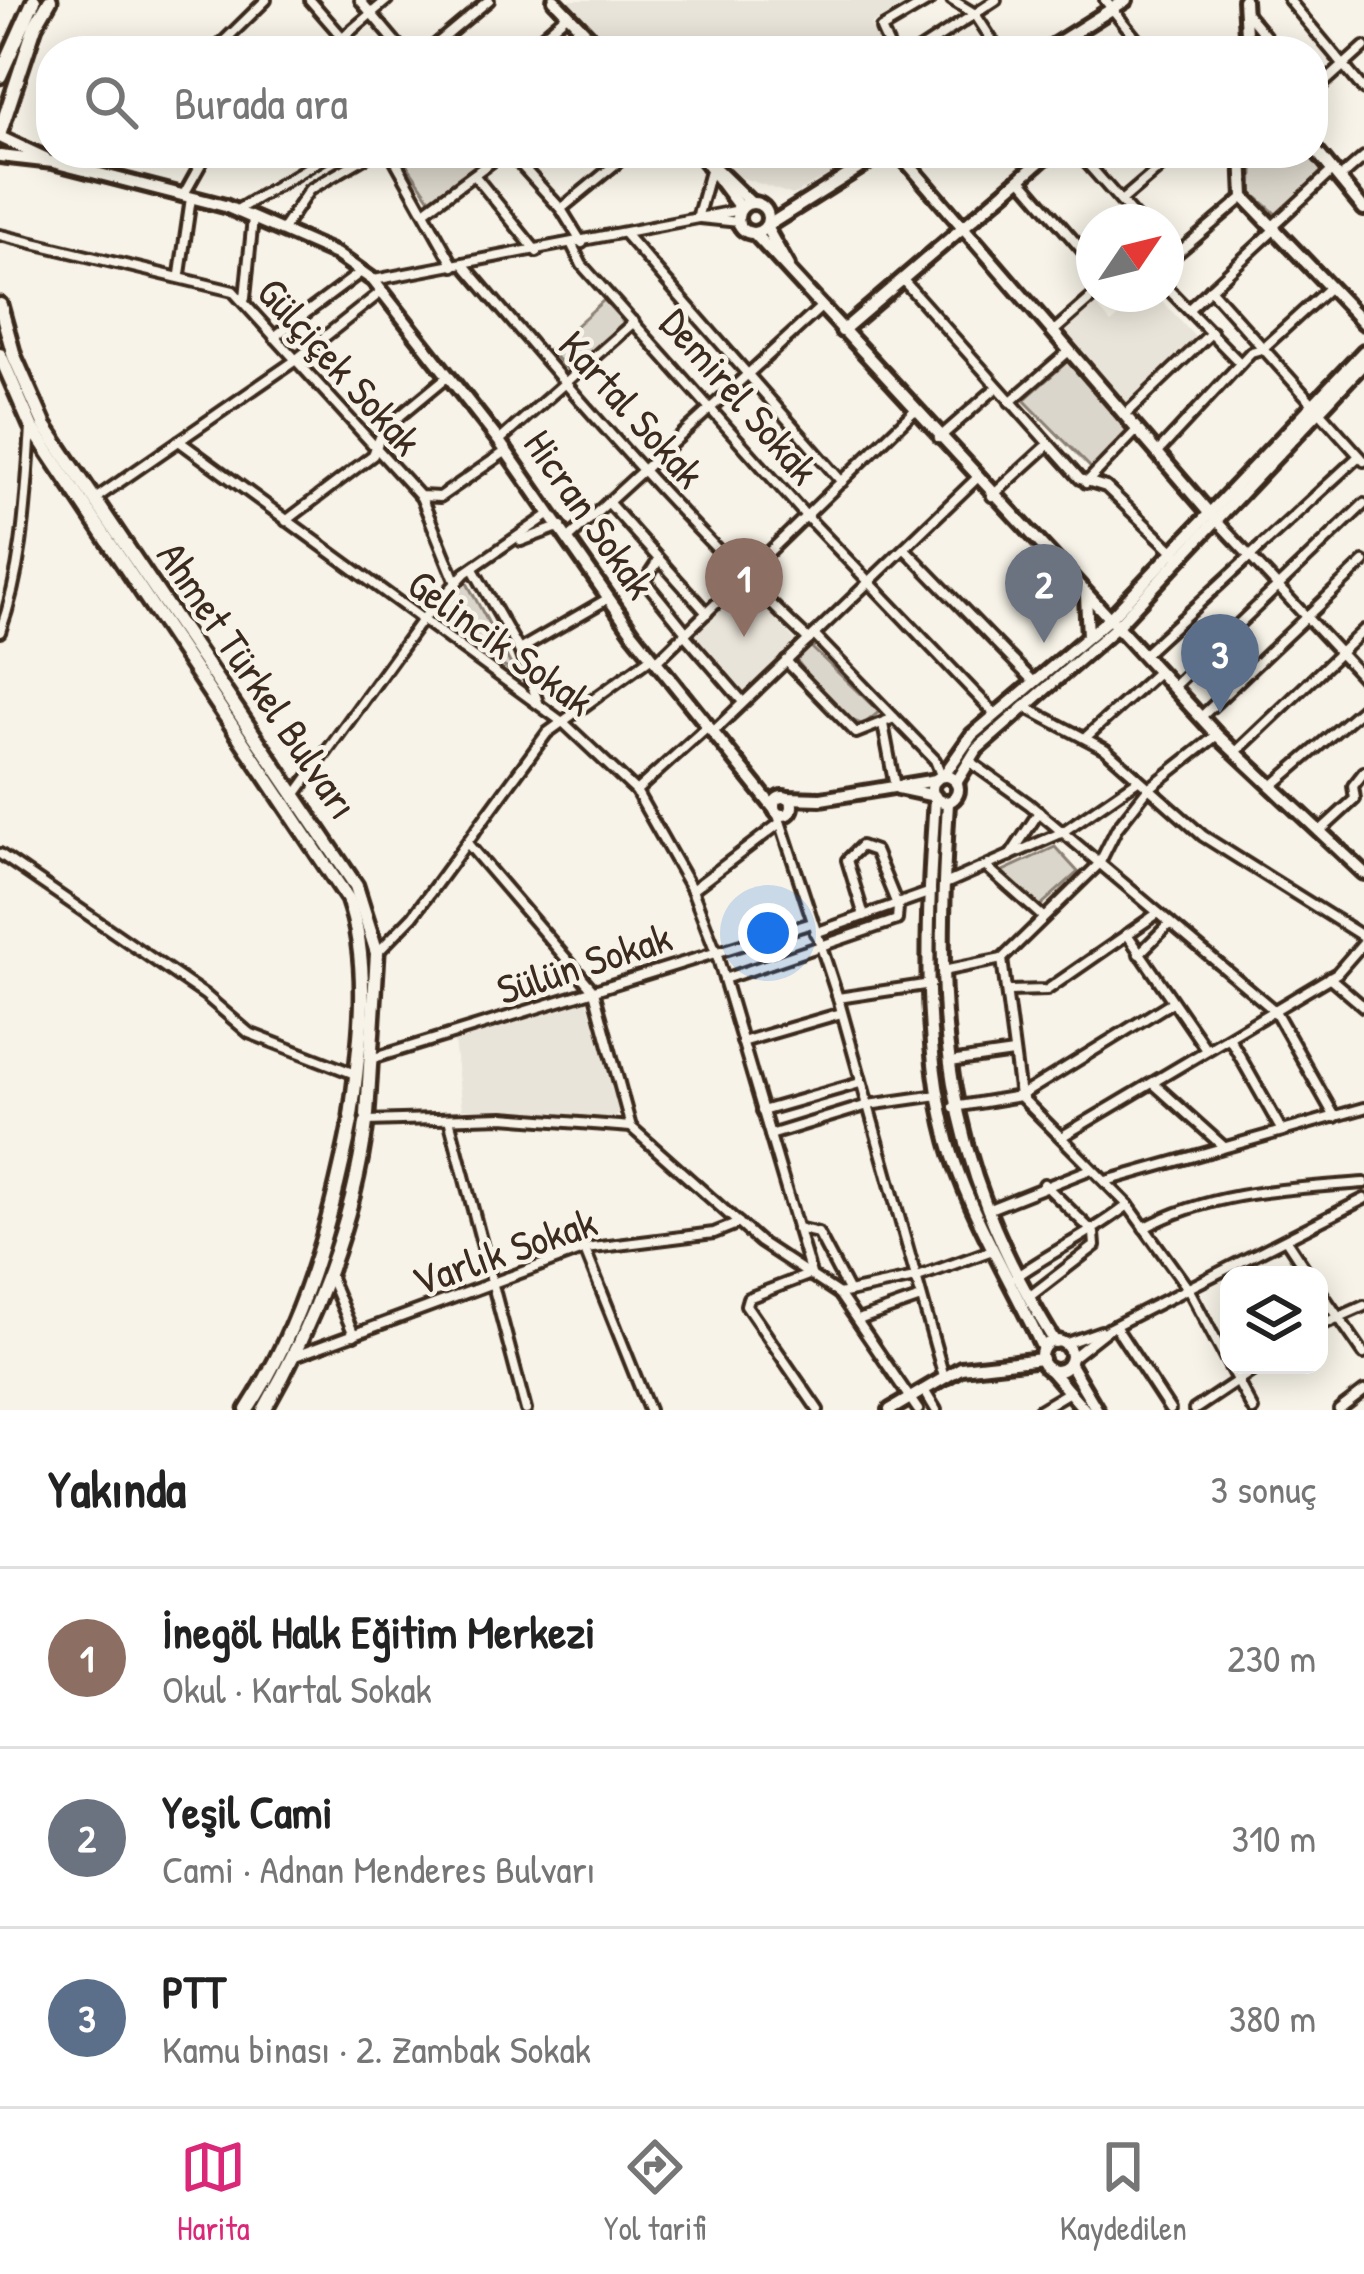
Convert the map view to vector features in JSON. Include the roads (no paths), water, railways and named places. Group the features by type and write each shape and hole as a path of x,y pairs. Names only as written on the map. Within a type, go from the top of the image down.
{"main road":[{"path":"0,76 34,0"},
{"path":"36,159 0,152 0,136 25,52 50,0"},
{"path":"554,0 589,36"},
{"path":"1065,36 1108,4 1126,0"},
{"path":"1244,6 1245,36"},
{"path":"0,136 36,154"},
{"path":"1328,166 1364,209"},
{"name":"Hicran Sokak","path":"76,168 254,216 361,272 377,286 502,446 655,658 745,773 781,809"},
{"path":"708,168 746,210 768,211 766,226 804,289"},
{"path":"712,168 746,210 754,233 913,412 1175,685 1217,736 1364,873"},
{"path":"754,233 859,168"},
{"path":"912,168 1211,515"},
{"path":"842,331 1033,168"},
{"path":"1243,168 1244,197 1276,225 1364,323"},
{"path":"746,210 774,208 814,196"},
{"name":"Ahmet Türkel Bulvarı","path":"0,305 14,356 45,426 356,886 377,953 374,1058 360,1119 314,1272 247,1410"},
{"path":"939,799 969,761 1113,622 1364,351"},
{"name":"Ahmet Türkel Bulvarı","path":"0,355 31,426 348,899 360,953 356,1075 362,1155 328,1271 266,1409"},
{"path":"1315,405 1364,363"},
{"path":"1085,593 1091,607 1088,637"},
{"path":"1085,1410 990,1251 954,1160 938,1095 932,891 940,777 972,735 1088,637 1113,622"},
{"path":"781,809 940,777 956,783"},
{"path":"895,788 939,799"},
{"path":"939,799 945,884 946,1063 953,1108 987,1210 1050,1353 1062,1370 1070,1361"},
{"path":"890,1410 961,1368 1050,1353 1070,1361 1097,1410"}],"street":[{"path":"230,36 266,0"},
{"path":"310,0 341,36"},
{"path":"360,0 390,36"},
{"path":"345,36 387,0"},
{"path":"446,36 489,0"},
{"path":"884,36 881,29 930,0"},
{"path":"952,0 975,14 989,36"},
{"path":"941,36 996,0"},
{"path":"1289,0 1318,36"},
{"path":"1108,4 1134,36"},
{"path":"1244,6 1267,36"},
{"path":"542,36 568,14"},
{"path":"570,36 580,27"},
{"path":"1328,80 1364,47"},
{"path":"1328,48 1364,90"},
{"path":"1189,309 1276,225 1364,157"},
{"path":"180,274 187,197 201,168"},
{"path":"237,210 307,168"},
{"path":"283,229 318,182 345,168"},
{"path":"400,168 454,266"},
{"path":"426,210 486,168"},
{"name":"Demirel Sokak","path":"523,168 561,209 582,265 806,518 997,716"},
{"path":"561,209 611,168"},
{"path":"1091,168 1124,204"},
{"path":"1121,201 1160,168"},
{"path":"695,217 710,171"},
{"path":"475,176 537,252"},
{"path":"1021,179 1076,244"},
{"path":"1184,245 1244,197"},
{"path":"95,499 293,362 377,286 454,266 746,210"},
{"path":"245,299 254,216"},
{"path":"625,234 842,482"},
{"name":"Gülçiçek Sokak","path":"0,235 180,274 245,299 293,362 379,446 421,496 456,583"},
{"name":"Kartal Sokak","path":"465,266 565,384 744,578 894,718 934,760 940,777"},
{"path":"274,337 361,272"},
{"path":"902,279 1048,445 1086,483 1106,487 1176,554"},
{"path":"1156,454 1240,362 1262,349 1330,287"},
{"path":"1143,655 1246,556 1361,458 1210,289"},
{"path":"1184,304 1240,362"},
{"path":"508,546 565,532 608,502 820,307"},
{"path":"1054,331 1076,312"},
{"name":"Gülçiçek Sokak","path":"421,496 440,497 502,446 634,322"},
{"path":"1125,415 1212,332"},
{"path":"1010,402 1070,350"},
{"path":"285,521 379,446 383,430 447,377"},
{"path":"939,438 996,388"},
{"path":"377,953 413,916 548,733 685,633 913,412"},
{"path":"0,632 26,518 31,426"},
{"path":"1086,483 1137,430"},
{"name":"Gelincik Sokak","path":"179,441 566,724 636,791 692,890 716,952 811,1274"},
{"path":"992,496 1048,445"},
{"path":"636,791 787,662 976,479"},
{"path":"608,502 707,613"},
{"path":"1175,685 1364,504"},
{"path":"296,794 422,621 456,583 552,513"},
{"path":"1211,515 1364,679"},
{"path":"906,550 1035,684"},
{"path":"658,561 644,575 648,590 743,701"},
{"path":"1200,718 1364,562"},
{"path":"473,569 519,650 538,704"},
{"path":"519,650 609,598"},
{"path":"1236,752 1364,630"},
{"path":"787,662 848,729 866,732 894,718"},
{"path":"1084,738 1159,671"},
{"path":"1025,706 1105,748 1203,836 1364,940 1329,977 1061,1137"},
{"path":"1270,788 1364,707"},
{"path":"883,724 895,788"},
{"path":"943,970 1002,958 1099,864 1117,828 1147,790 1217,736"},
{"path":"969,761 1039,812 1275,1011 1335,1117"},
{"path":"1364,772 1353,786 1364,803"},
{"path":"945,884 989,869 1061,833 1138,780"},
{"path":"1319,832 1357,794"},
{"path":"692,890 781,809 944,1377"},
{"path":"1007,860 1039,812"},
{"path":"467,843 594,992 631,1127 740,1223 844,1293 915,1278 990,1251"},
{"path":"724,979 892,924 899,914 897,904 875,851 857,847 847,860 863,916"},
{"path":"0,854 205,995 249,1034 356,1075"},
{"path":"989,869 1043,917"},
{"name":"Sülün Sokak","path":"374,1058 716,952 863,916 932,891"},
{"path":"1008,991 1047,990 1158,913"},
{"path":"1139,954 1170,923"},
{"path":"1127,934 1206,1048"},
{"path":"1002,958 1021,1096 1128,1205 1189,1290 1253,1410"},
{"path":"1329,977 1364,1007"},
{"path":"838,998 932,984"},
{"path":"953,1108 1021,1096 1172,1002"},
{"path":"741,1042 838,1014"},
{"path":"1230,1039 1282,1132"},
{"path":"946,1063 1013,1053"},
{"path":"762,1111 860,1083"},
{"path":"1154,1084 1225,1148"},
{"path":"770,1135 868,1105 938,1095"},
{"path":"1105,1181 1364,1108"},
{"path":"360,1119 503,1117 631,1127"},
{"path":"449,1119 526,1410"},
{"path":"987,1210 1091,1169"},
{"path":"1144,1228 1170,1214 1235,1196 1364,1183"},
{"path":"1028,1298 1095,1246 1094,1233 1044,1184"},
{"path":"1050,1353 1189,1290 1364,1199"},
{"path":"1016,1277 1069,1239 1094,1233 1128,1205"},
{"name":"Varlık Sokak","path":"293,1357 585,1249 714,1233 740,1223"},
{"path":"797,1228 818,1233 859,1320 918,1410"},
{"path":"1286,1240 1304,1266"},
{"path":"585,1249 649,1410"},
{"path":"328,1271 354,1335"},
{"path":"811,1274 746,1300 818,1410"},
{"path":"859,1320 918,1299"},
{"path":"1328,1302 1364,1354"},
{"path":"1328,1320 1364,1306"},
{"path":"1070,1361 1112,1327"},
{"path":"1112,1327 1170,1410"},
{"path":"1194,1410 1248,1374"},
{"path":"924,1390 936,1410"},
{"path":"1039,1410 1071,1390"},
{"path":"1339,1410 1364,1391"}],"place":[{"name":"İnegöl Halk Eğitim Merkezi","path":"744,637"},
{"name":"Yeşil Cami","path":"1044,643"},
{"name":"PTT","path":"1220,713"}]}
